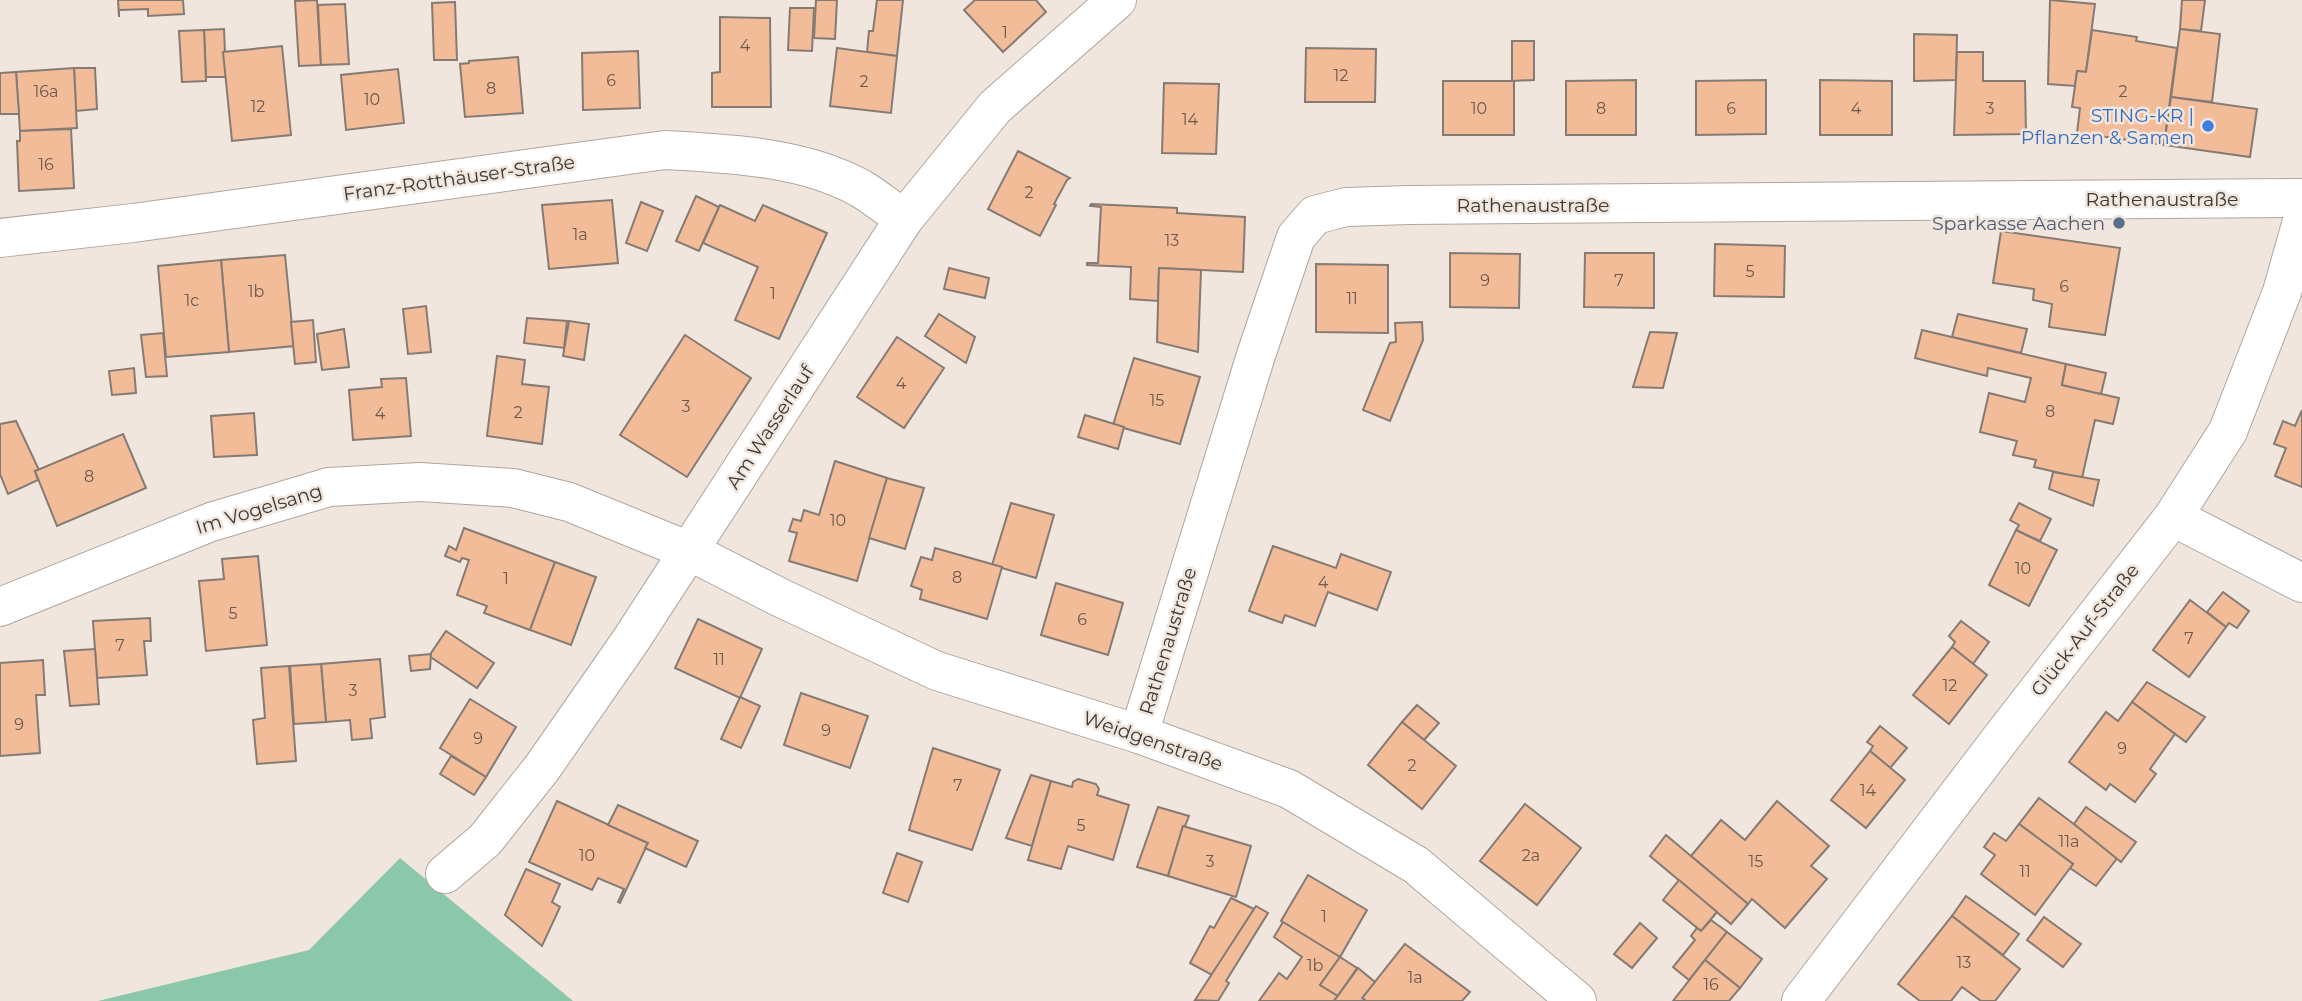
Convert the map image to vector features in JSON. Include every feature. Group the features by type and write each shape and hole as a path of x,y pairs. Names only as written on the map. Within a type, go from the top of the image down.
{"street":[{"name":"Am Wasserlauf","path":"445,874 485,840 542,768 631,640 904,219 995,107 1117,0"},
{"name":"Franz-Rotthäuser-Straße","path":"0,238 133,223 665,150 750,156 812,170 859,188 904,219"},
{"name":"Rathenaustraße","path":"1139,734 1256,355 1296,237 1315,215 1346,207 1409,205 2302,198"},
{"name":"Glück-Auf-Straße","path":"1816,996 2004,733 2173,517 2228,431 2282,292 2302,221"},
{"name":"Im Vogelsang","path":"0,607 211,522 329,487 420,482 513,488 569,502 689,551"},
{"path":"2173,517 2302,583"},
{"name":"Weidgenstraße","path":"689,551 781,598 937,671 1139,734 1289,789 1416,865 1577,1001"}],"green space":[{"path":"400,858 573,1001 98,1001 309,950"}],"building":[{"path":"118,0 183,0 184,14 148,16 148,9 119,10 119,17"},
{"path":"317,0 321,65 299,66 295,1"},
{"path":"816,0 837,0 835,39 814,38"},
{"path":"877,0 903,0 897,56 867,52"},
{"path":"975,0 1036,0 1046,12 1003,52 964,10"},
{"path":"2050,0 2095,4 2086,72 2077,71 2075,86 2048,84"},
{"path":"2182,0 2205,0 2201,31 2180,29"},
{"path":"455,2 457,60 434,60 432,3"},
{"path":"345,4 349,64 321,65 318,5"},
{"path":"790,8 814,8 812,51 788,50"},
{"path":"720,17 770,18 771,107 712,107 712,73 720,72"},
{"path":"224,29 226,77 206,77 204,30"},
{"path":"2180,29 2220,34 2212,102 2171,97"},
{"path":"204,30 206,81 182,82 179,31"},
{"path":"2092,30 2137,37 2136,41 2177,48 2164,145 2077,133 2080,108 2072,107 2077,71 2086,72"},
{"path":"1914,34 1957,35 1956,80 1914,81"},
{"path":"1512,41 1534,41 1534,80 1512,81"},
{"path":"282,46 291,135 232,141 223,52"},
{"path":"837,48 897,56 891,113 830,106"},
{"path":"1306,48 1376,49 1375,102 1305,102"},
{"path":"638,51 640,108 583,110 582,53"},
{"path":"1957,52 1983,52 1983,81 2025,81 2026,134 1954,135"},
{"path":"518,57 523,113 465,117 460,64"},
{"path":"74,68 95,68 97,109 76,111"},
{"path":"74,68 77,128 20,131 16,72"},
{"path":"398,69 404,123 346,130 341,75"},
{"path":"16,72 19,114 0,114 0,73"},
{"path":"1636,80 1636,135 1566,135 1566,81"},
{"path":"1766,80 1766,134 1696,135 1696,81"},
{"path":"1820,80 1892,81 1892,135 1820,135"},
{"path":"1443,81 1514,81 1514,135 1443,135"},
{"path":"1164,83 1219,84 1216,154 1162,153"},
{"path":"2171,97 2257,109 2250,157 2164,145"},
{"path":"71,129 74,188 19,191 17,141 20,141 20,131"},
{"path":"1018,151 1070,178 1054,204 1056,205 1040,236 988,209"},
{"path":"696,196 719,207 699,251 676,241"},
{"path":"612,200 618,263 549,269 542,205"},
{"path":"641,202 663,211 647,251 626,243"},
{"path":"720,205 755,221 763,205 827,233 779,339 735,320 758,267 703,243"},
{"path":"1090,206 1177,208 1177,213 1245,217 1243,272 1159,268 1158,301 1130,299 1131,267 1087,265 1098,263 1101,207"},
{"path":"2001,231 2120,248 2105,335 2049,327 2052,304 2033,300 2034,289 1993,283"},
{"path":"1715,244 1785,246 1784,297 1714,296"},
{"path":"1450,253 1520,254 1519,308 1450,307"},
{"path":"1585,253 1654,253 1654,308 1584,307"},
{"path":"285,255 294,346 229,352 221,260"},
{"path":"221,260 229,352 166,357 158,266"},
{"path":"1316,264 1388,265 1388,333 1316,332"},
{"path":"949,268 989,278 985,298 944,289"},
{"path":"1159,268 1201,270 1198,352 1157,342"},
{"path":"426,306 431,352 408,354 403,309"},
{"path":"939,314 975,337 966,363 925,336"},
{"path":"1958,314 2027,329 2021,353 1952,337"},
{"path":"527,318 567,321 564,348 524,343"},
{"path":"313,320 316,362 295,364 291,322"},
{"path":"569,321 589,324 584,360 563,356"},
{"path":"1422,322 1423,340 1390,421 1363,410 1390,343 1396,342 1395,323"},
{"path":"344,329 349,367 322,370 317,334"},
{"path":"1922,330 2066,364 2062,385 2119,398 2113,424 2095,420 2082,478 2034,467 2036,460 2013,455 2017,441 1980,432 1989,393 2025,402 2031,378 1988,368 1987,376 1915,358"},
{"path":"1650,332 1677,333 1663,388 1633,387"},
{"path":"163,333 167,376 146,377 141,335"},
{"path":"685,335 751,378 687,477 620,435"},
{"path":"897,337 944,368 904,428 857,397"},
{"path":"497,356 525,360 522,384 549,387 542,444 487,436"},
{"path":"1134,358 1200,377 1180,444 1113,425"},
{"path":"2066,364 2106,373 2101,394 2062,385"},
{"path":"134,368 136,393 112,395 109,371"},
{"path":"406,378 411,436 353,440 349,390 382,387 381,379"},
{"path":"2302,410 2302,487 2275,476 2286,448 2274,444 2283,421 2295,426"},
{"path":"254,413 257,455 214,457 211,416"},
{"path":"1085,415 1124,427 1118,449 1078,437"},
{"path":"16,421 39,470 35,471 38,480 8,494 0,474 0,424"},
{"path":"123,434 146,488 57,526 35,471"},
{"path":"835,461 887,478 857,581 789,561 797,533 789,531 793,519 801,521 804,510 819,515"},
{"path":"2053,472 2099,480 2093,506 2049,489"},
{"path":"887,478 924,488 905,549 869,538"},
{"path":"1011,503 1054,515 1036,578 992,565"},
{"path":"2019,503 2051,519 2040,541 2016,530 2019,525 2010,520"},
{"path":"464,528 555,562 530,630 484,613 487,606 457,595 469,560 462,558 460,562 445,556 449,546 456,550"},
{"path":"2016,530 2057,550 2029,606 1989,585"},
{"path":"1273,546 1336,568 1341,554 1391,572 1377,610 1328,592 1315,626 1285,615 1282,623 1249,611"},
{"path":"935,548 1002,567 987,619 920,599 922,590 911,586 921,557 932,560"},
{"path":"258,556 267,645 206,651 199,581 224,579 222,559"},
{"path":"555,562 596,577 571,645 530,630"},
{"path":"1056,583 1123,603 1108,655 1041,635"},
{"path":"2223,592 2249,611 2237,628 2229,623 2226,627 2207,612"},
{"path":"2190,600 2226,627 2189,677 2153,650"},
{"path":"150,618 151,641 144,641 147,675 97,678 93,621"},
{"path":"698,619 762,649 740,698 675,668"},
{"path":"1961,621 1989,642 1973,664 1952,647 1955,642 1949,636"},
{"path":"446,631 494,663 477,688 429,656"},
{"path":"1952,647 1987,675 1949,724 1913,695"},
{"path":"95,649 99,704 70,706 64,651"},
{"path":"431,654 430,669 411,671 409,656"},
{"path":"380,659 385,717 370,719 372,738 352,740 350,720 326,722 321,664"},
{"path":"43,660 45,695 36,695 40,753 0,756 0,663"},
{"path":"321,664 326,722 294,724 290,666"},
{"path":"289,666 296,761 257,764 253,720 265,718 261,668"},
{"path":"2147,682 2205,717 2186,742 2132,702"},
{"path":"801,693 868,716 850,768 784,745"},
{"path":"740,697 760,706 741,748 721,739"},
{"path":"470,699 516,727 486,777 440,748"},
{"path":"2132,702 2175,734 2150,769 2156,774 2135,802 2110,784 2106,790 2069,762 2106,712 2118,721"},
{"path":"1417,705 1439,723 1424,740 1402,722"},
{"path":"1402,722 1456,766 1422,809 1368,765"},
{"path":"1880,726 1907,748 1890,768 1870,751 1873,746 1867,742"},
{"path":"933,748 1000,770 972,850 909,830"},
{"path":"1870,751 1905,780 1866,828 1831,800"},
{"path":"451,756 486,777 474,795 440,774"},
{"path":"1031,775 1051,781 1032,846 1006,838"},
{"path":"1078,779 1096,784 1099,789 1097,795 1129,805 1113,860 1068,846 1061,869 1028,860 1051,781 1072,787 1073,782"},
{"path":"2039,798 2118,857 2096,886 2070,868 2073,864 2019,824"},
{"path":"557,801 648,843 620,903 618,902 624,889 598,878 592,890 529,862"},
{"path":"1777,801 1829,846 1811,866 1827,879 1785,928 1752,899 1748,904 1691,856 1721,820 1745,840"},
{"path":"1525,804 1581,848 1537,905 1480,861"},
{"path":"618,805 698,841 686,867 645,848 648,843 608,825"},
{"path":"1158,807 1189,816 1183,826 1168,876 1137,867"},
{"path":"2086,807 2136,842 2121,862 2074,824"},
{"path":"2019,824 2073,864 2035,915 1981,874 1995,855 1984,847 1994,833 2006,841"},
{"path":"1183,826 1251,846 1236,897 1168,876"},
{"path":"1666,835 1748,904 1731,924 1650,856"},
{"path":"897,853 922,862 908,902 883,893"},
{"path":"526,869 560,884 552,902 560,907 542,946 505,915"},
{"path":"1308,875 1367,910 1340,957 1281,921"},
{"path":"1679,880 1717,912 1701,931 1663,900"},
{"path":"1966,896 2019,934 2003,955 1952,916"},
{"path":"1231,898 1254,909 1212,975 1190,963 1210,926 1214,928"},
{"path":"1256,906 1268,913 1226,981 1229,983 1218,1001 1195,1000"},
{"path":"1952,916 2020,969 1995,1001 1981,1001 1962,987 1951,1001 1920,1001 1898,984"},
{"path":"2044,917 2081,944 2063,967 2027,940"},
{"path":"1711,920 1727,932 1689,980 1673,967 1695,940 1691,936 1697,928 1701,931"},
{"path":"1283,922 1340,957 1320,985 1338,996 1334,1001 1259,1001 1279,973 1287,979 1302,957 1274,937"},
{"path":"1640,923 1657,938 1632,968 1614,954"},
{"path":"1727,932 1762,959 1740,988 1705,960"},
{"path":"1405,944 1470,992 1462,1001 1366,1001 1362,998"},
{"path":"1340,957 1357,968 1338,996 1320,985"},
{"path":"1705,960 1740,988 1729,1001 1673,1001"},
{"path":"1358,968 1375,982 1362,998 1366,1001 1334,1001"}],"place":[{"name":"STING-KR | Pflanzen & Samen","path":"2208,126"},
{"name":"Sparkasse Aachen","path":"2119,223"}]}
